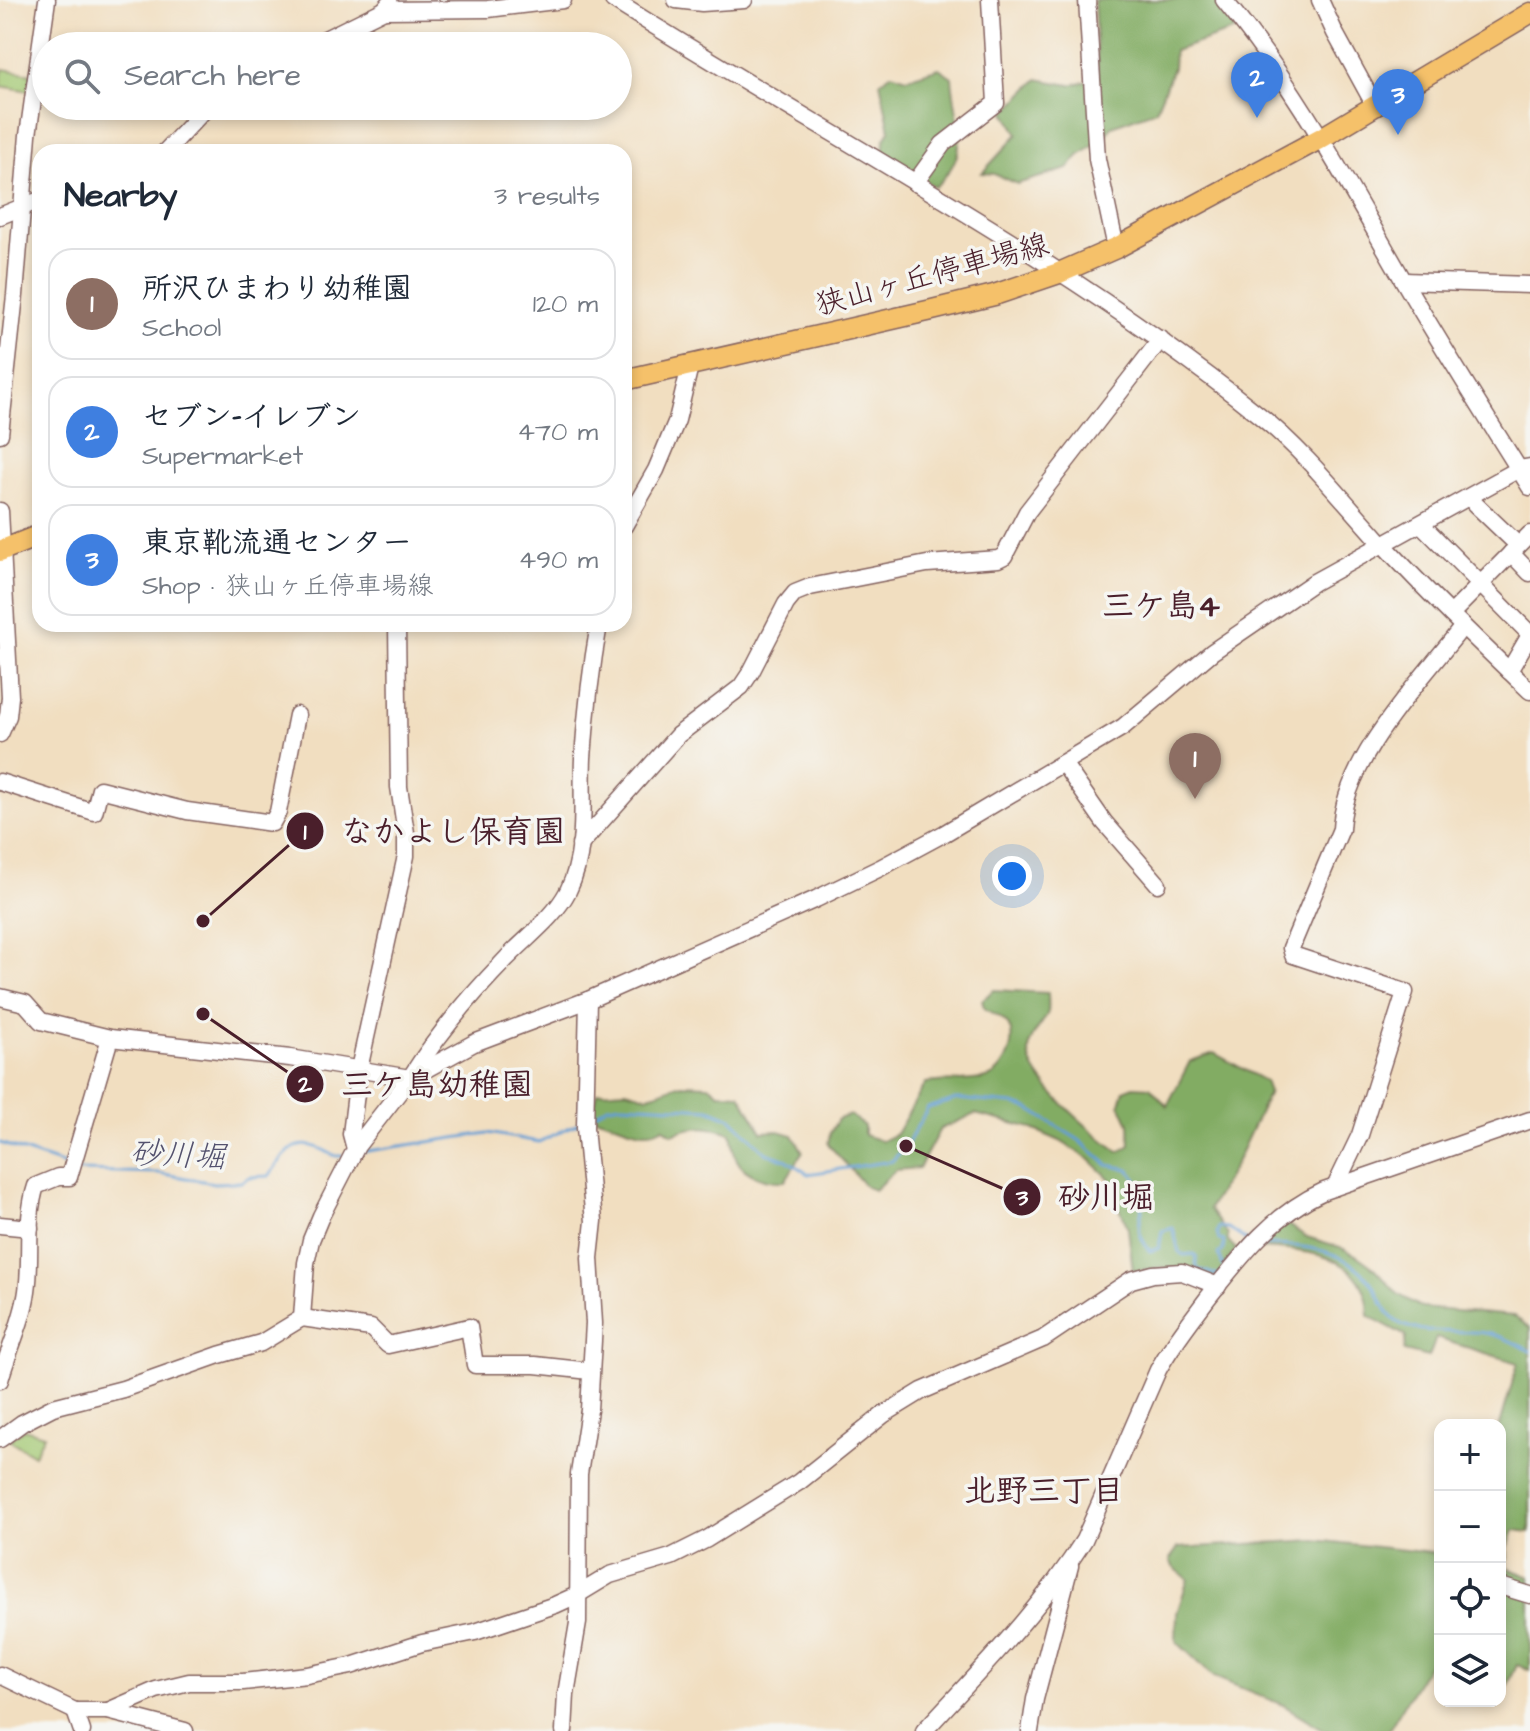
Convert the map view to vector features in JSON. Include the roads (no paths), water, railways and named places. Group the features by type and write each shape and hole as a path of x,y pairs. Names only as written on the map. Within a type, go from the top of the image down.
{"main road":[{"name":"狭山ヶ丘停車場線","path":"632,378 994,295 1059,273 1116,248 1323,137 1530,13"},
{"path":"2,550 32,538"}],"street":[{"path":"43,32 47,0"},
{"path":"337,32 388,5 488,9 563,0"},
{"path":"613,0 915,183 1161,339 1262,417 1322,475 1382,543 1457,620 1530,691"},
{"path":"676,0 702,3 744,0"},
{"path":"915,183 943,144 996,103 990,0"},
{"path":"1087,0 1097,159 1116,248"},
{"path":"1224,0 1256,39 1323,137 1404,281 1525,468 1530,487"},
{"path":"1320,0 1375,106"},
{"path":"0,434 32,119"},
{"path":"172,144 195,120"},
{"path":"0,216 32,203"},
{"path":"1404,281 1530,285"},
{"path":"580,845 678,735 741,687 795,593 810,587 927,564 1004,556 1027,512 1161,339"},
{"path":"632,512 651,479 677,420 690,366"},
{"path":"0,997 25,1003 41,1021 110,1038 290,1058 410,1078 474,1043 588,1000 880,868 1123,727 1212,652 1264,615 1382,543 1525,468"},
{"path":"1472,497 1475,504 1520,544 1530,573"},
{"path":"0,511 10,697 8,716 0,734"},
{"path":"1421,524 1530,634 1509,671"},
{"path":"1335,1187 1360,1135 1405,992 1293,955 1291,948 1341,829 1342,808 1374,740 1481,584 1520,544"},
{"path":"355,1149 351,1134 359,1069 406,856 399,787 397,632"},
{"path":"302,1318 311,1240 355,1149 410,1078 434,1040 470,997 563,900 576,869 580,845 586,708 598,632"},
{"path":"0,782 94,812 100,789 187,811 272,823 278,812 297,715"},
{"path":"1063,763 1104,822 1158,884"},
{"path":"564,1731 566,1694 578,1623 579,1474 589,1410 594,1323 590,1258 594,1221 585,1128 588,1000"},
{"path":"0,1380 25,1307 36,1186 72,1170 110,1038"},
{"path":"924,1731 992,1657 1071,1560 1104,1497 1170,1347 1254,1242 1298,1204 1335,1187 1530,1120"},
{"path":"0,1225 30,1228"},
{"path":"108,1711 156,1690 189,1682 243,1682 307,1675 351,1666 422,1643 475,1632 577,1595 610,1575 671,1557 707,1539 799,1482 883,1415 922,1391 1043,1339 1131,1280 1153,1274 1182,1272 1218,1286"},
{"path":"0,1439 53,1407 123,1389 261,1343 302,1318 371,1328 388,1345 469,1327 475,1365 535,1365 590,1371"},
{"path":"1030,1731 1035,1699 1071,1560"},
{"path":"1506,1588 1530,1595"},
{"path":"0,1675 75,1711 108,1711 185,1731"},
{"path":"75,1711 82,1731"}],"waterway":[{"name":"砂川堀","path":"592,1115 608,1106 622,1104 709,1109 731,1118 766,1153 787,1160 808,1174 892,1161 906,1146 928,1108 957,1099 1013,1104 1029,1109 1079,1140 1108,1165 1129,1169 1137,1181 1133,1191 1143,1203 1140,1233 1150,1251 1159,1248 1162,1231 1173,1228 1179,1252 1193,1254 1197,1269 1217,1275"},
{"name":"砂川堀","path":"361,1152 488,1133 539,1142 578,1123"},
{"name":"砂川堀","path":"0,1143 65,1165"},
{"name":"砂川堀","path":"75,1169 159,1173 214,1183 242,1182 249,1177 269,1176 289,1151 302,1145 343,1156"},
{"name":"砂川堀","path":"1223,1267 1219,1253 1223,1251 1224,1241 1219,1240 1219,1227 1228,1228 1249,1242"},
{"name":"砂川堀","path":"1260,1245 1324,1251 1352,1264 1375,1288 1391,1317 1409,1327 1491,1334 1530,1351"}],"place":[{"name":"セブン-イレブン","path":"1257,118"},
{"name":"東京靴流通センター","path":"1398,135"},
{"name":"所沢ひまわり幼稚園","path":"1195,799"},
{"name":"なかよし保育園","path":"203,921"},
{"name":"三ケ島幼稚園","path":"203,1014"},
{"name":"砂川堀","path":"906,1146"}],"district":[{"name":"三ケ島4","path":"1161,605"},
{"name":"北野三丁目","path":"1044,1490"}]}
